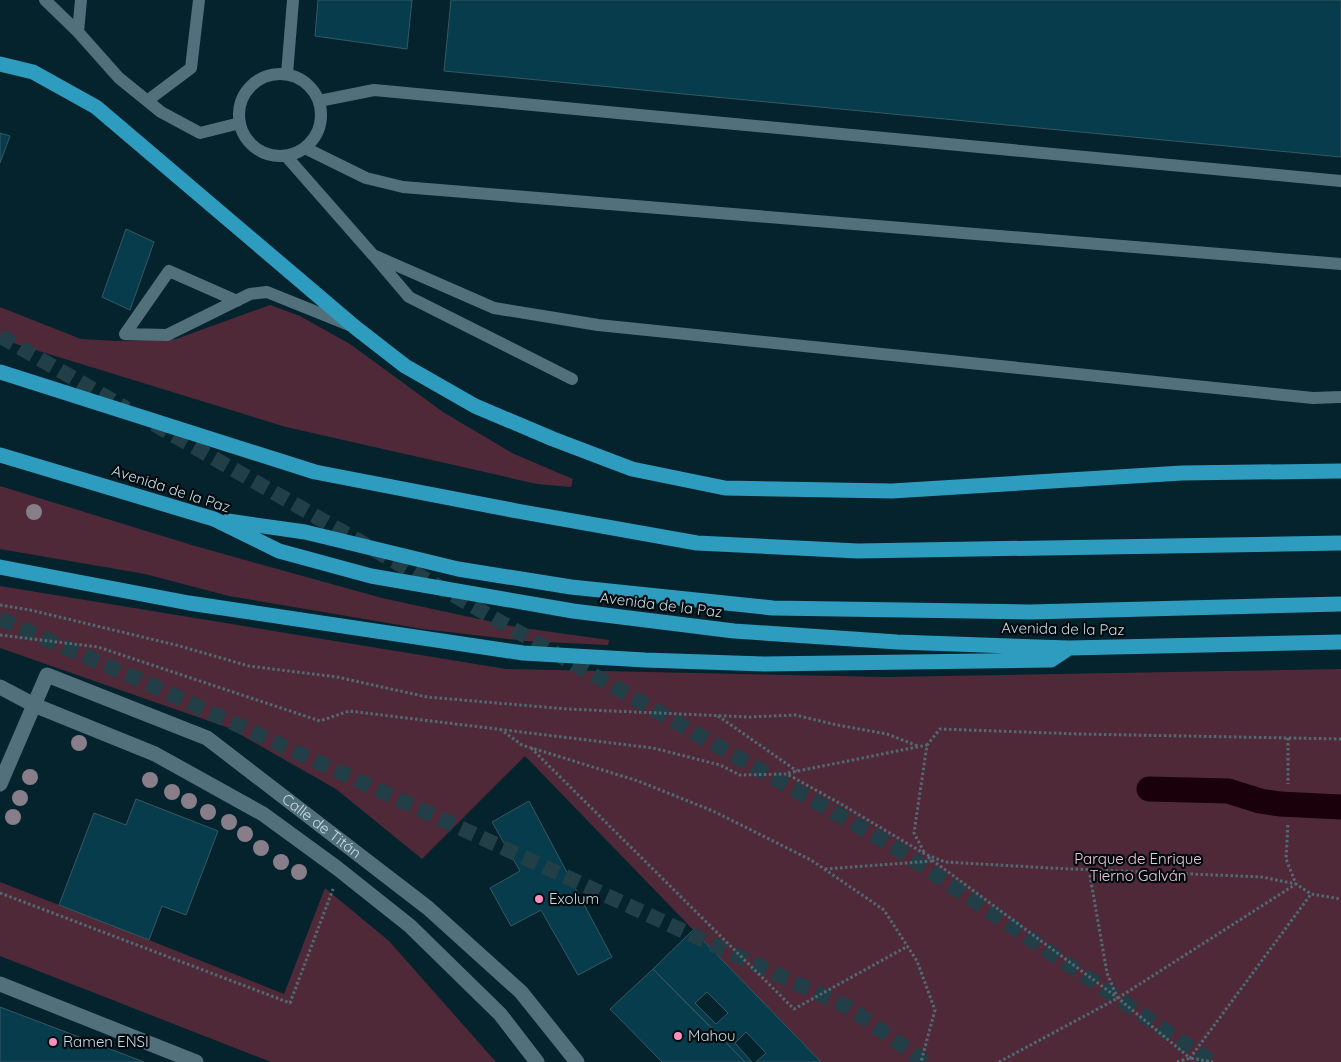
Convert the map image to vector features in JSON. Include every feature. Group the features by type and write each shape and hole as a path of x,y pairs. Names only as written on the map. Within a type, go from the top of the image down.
{"highway":[{"path":"0,64 32,72 96,107 356,328 405,366 474,406 632,469 725,488 892,491 1182,473 1341,471"},
{"path":"0,372 315,472 697,543 858,551 1341,543"},
{"name":"Avenida de la Paz","path":"0,455 214,519 279,551 371,576 573,611 734,631 897,642 1069,648 1341,642"},
{"path":"214,519 305,532 458,569 571,587 773,608 1030,612 1341,604"},
{"path":"0,567 190,603 523,653 764,664 1051,660 1069,648"}],"street":[{"name":"Calle de Titán","path":"34,705 47,675 207,738 428,908 521,992 577,1062"},
{"name":"Calle de Titán","path":"0,687 34,705 155,754 262,814 337,868 410,926 500,1014 537,1062"},
{"path":"0,784 34,705"},
{"path":"0,984 196,1062"}],"lane":[{"path":"45,0 78,32 119,78 161,112 200,133 240,123"},
{"path":"78,32 81,0"},
{"path":"147,101 191,68 198,0"},
{"path":"287,74 293,0"},
{"path":"287,74 300,80 311,89 319,101 320,124 315,137 305,148 293,155 267,154 254,148 245,136 240,123 239,109 244,95 252,84 265,77 287,74"},
{"path":"319,101 374,90 1341,181"},
{"path":"305,148 366,178 402,186 1341,264"},
{"path":"286,156 409,297 572,379"},
{"path":"373,255 494,308 598,325 1313,398 1341,397"},
{"path":"237,301 169,271 125,334 167,335 237,301 250,294 266,292 356,328"}],"path":[{"path":"0,605 30,610 176,645 249,666 337,677 427,698 567,709 717,716 795,715 887,734 918,746"},
{"path":"0,635 98,647 320,721 349,711 654,748 720,765 740,775 787,774 927,744"},
{"path":"717,716 797,772"},
{"path":"500,729 522,745 638,781 713,812 811,860 884,910 917,961 935,1010 921,1062"},
{"path":"1341,739 940,730 927,744 914,833 925,854 945,862 1262,877 1296,884 1311,894 1341,898"},
{"path":"1288,738 1288,784"},
{"path":"531,748 794,1008 908,946"},
{"path":"787,774 925,854 1118,998 1190,1058"},
{"path":"1288,823 1286,858 1296,884"},
{"path":"825,869 933,860"},
{"path":"1089,870 1107,973 1118,998"},
{"path":"999,1062 1118,998 1296,884"},
{"path":"0,893 290,1003 334,885"},
{"path":"1190,1058 1311,894"},
{"path":"1177,1062 1190,1058 1213,1062"}],"green space":[{"path":"270,305 300,316 350,344 443,412 514,454 573,479 571,487 537,484 286,427 0,339 0,307 81,339 116,341 176,339"},
{"path":"0,486 195,546 382,598 516,627 609,640 608,645 525,641 423,629 229,596 145,574 0,549"},
{"name":"Parque de Enrique Tierno Galván","path":"0,586 506,669 886,677 1341,669 1341,1062 821,1062 525,756 422,859 336,789 229,728 0,648"},
{"path":"0,882 284,994 325,888 389,941 496,1062 271,1062 0,956"}],"building":[{"path":"318,0 412,0 407,49 315,36"},
{"path":"451,0 1341,0 1341,157 444,71"},
{"path":"0,133 10,136 0,163"},
{"path":"126,229 154,242 130,310 102,297"},
{"path":"136,799 218,831 186,915 162,906 149,940 59,905 94,813 126,825"},
{"name":"Exolum","path":"529,801 612,957 578,975 541,910 511,926 490,888 520,871 492,822"},
{"path":"693,930 821,1062 756,1062 766,1053 746,1032 735,1043 752,1062 745,1062 653,969","holes":["707,992 728,1013 716,1024 695,1003"]},
{"name":"Mahou","path":"653,969 745,1062 662,1062 610,1009"},
{"path":"0,1007 79,1037 144,1062 0,1062"}],"waterway":[{"path":"1149,789 1228,791 1260,801 1280,804 1341,807"}],"tunnel":[{"path":"0,336 127,409"},
{"path":"154,424 893,846 1212,1062"},
{"path":"0,619 138,679 850,1008 925,1062"}],"place":[{"name":"Exolum","path":"539,899"},
{"name":"Mahou","path":"678,1036"},
{"name":"Ramen ENSI","path":"53,1042"}]}
